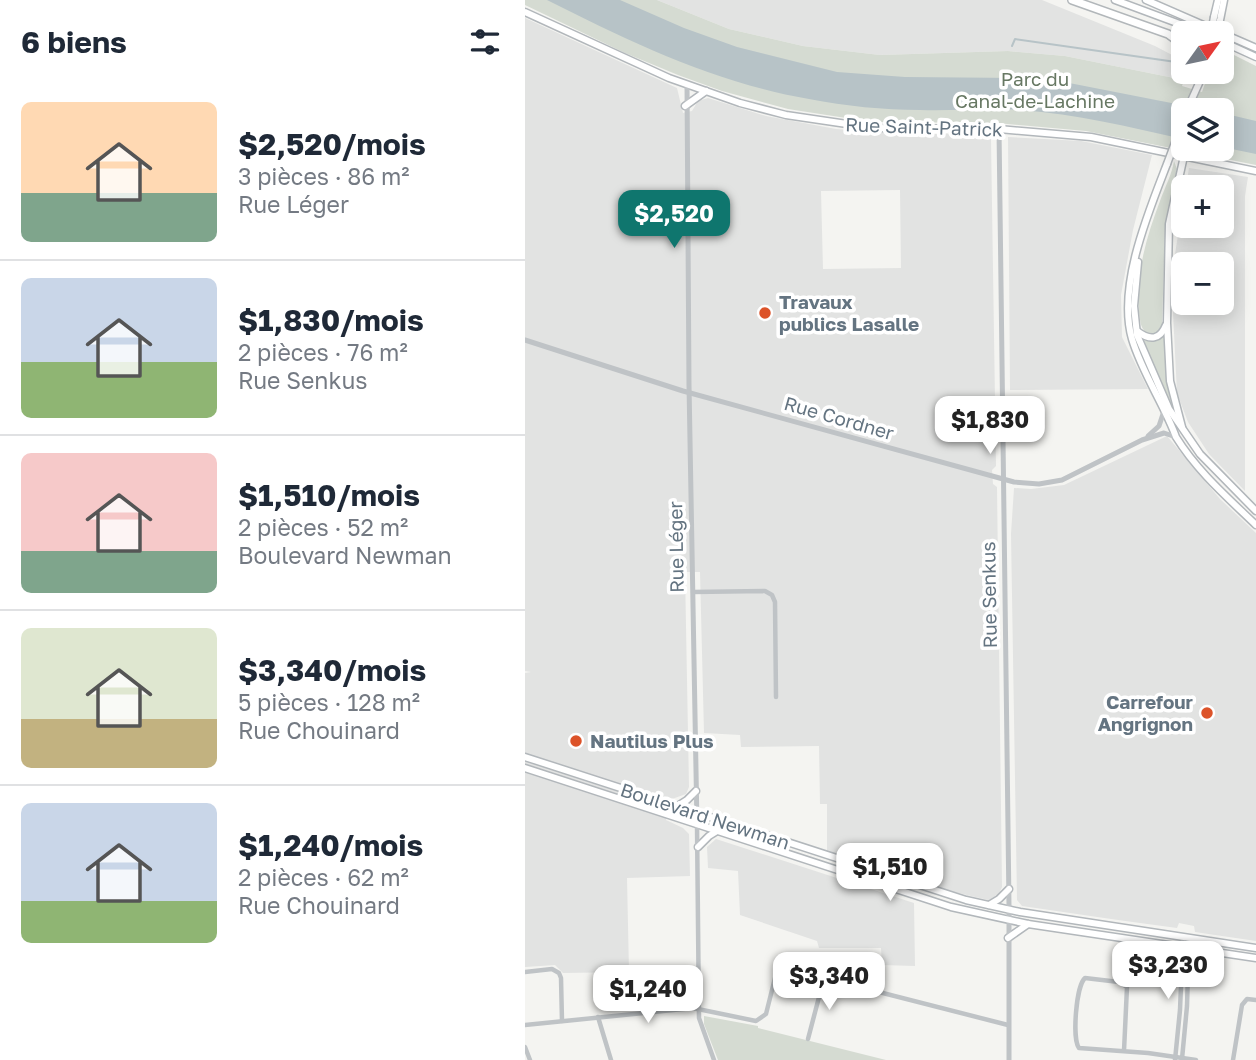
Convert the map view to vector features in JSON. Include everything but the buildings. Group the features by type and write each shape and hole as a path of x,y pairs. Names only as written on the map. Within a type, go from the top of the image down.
{"main road":[{"path":"1072,0 1159,31 1171,38"},
{"path":"1115,0 1172,21"},
{"path":"1146,0 1256,48"},
{"path":"1217,18 1218,0"},
{"path":"1216,21 1224,0"},
{"name":"Rue Saint-Patrick","path":"525,12 619,57 687,85 777,113 840,124 911,130 999,129 1091,137 1171,153"},
{"path":"1234,47 1256,57"},
{"path":"685,106 706,91"},
{"path":"1171,153 1150,210 1129,294 1130,327 1134,345 1176,437 1196,467 1256,525"},
{"path":"1183,161 1169,224 1167,323 1170,381 1185,435"},
{"name":"Rue Saint-Patrick","path":"1208,161 1256,171"},
{"path":"1138,253 1134,306 1136,331 1169,409 1206,461 1256,511"},
{"path":"1136,331 1148,338 1156,338 1167,323"},
{"name":"Boulevard Newman","path":"525,757 937,892 1009,910 1256,948"},
{"name":"Boulevard Newman","path":"525,768 926,900 1028,924 1256,958"},
{"path":"675,807 696,791"},
{"path":"698,847 717,831"},
{"path":"988,905 999,900 1009,889"},
{"path":"1008,938 1028,924"}],"street":[{"name":"Rue Léger","path":"687,85 685,106 699,1009 700,1024 713,1060"},
{"name":"Rue Senkus","path":"999,129 1009,1060"},
{"name":"Rue Cordner","path":"525,340 690,393 1004,480 1031,484 1062,480 1143,440"},
{"path":"1143,440 1157,428 1164,411"},
{"path":"1143,440 1164,433 1176,437"},
{"path":"693,592 765,591 772,595 775,602 776,697"},
{"path":"1182,1059 1186,937"},
{"path":"1175,1058 1186,947"},
{"path":"525,1025 699,1009 758,1021 766,1014 776,974 787,968 1009,1026"},
{"path":"525,972 554,969 559,973 562,978 562,1021"},
{"path":"809,1039 824,978"},
{"path":"1124,1051 1127,987 1119,982 1085,978 1079,986 1076,1045 1083,1049 1196,1060"},
{"path":"1233,1060 1242,1004 1249,999 1256,1000"},
{"path":"598,1017 611,1060"},
{"path":"525,1047 530,1060"}],"shaded area":[{"path":"547,0 620,0 684,28 737,47 837,72 905,77 1059,81 1171,103 1171,136 1042,112 865,107 774,92 707,72 610,31"},
{"path":"657,0 1042,0 1171,54 1171,77 1065,56 1008,51 880,55 803,46 729,29"},
{"path":"525,18 677,88 683,113 692,111 698,101 708,98 766,116 836,129 906,134 985,134 991,139 996,466 992,470 993,484 997,487 1002,887 997,898 988,900 950,891 827,851 827,804 820,804 819,746 741,747 740,735 704,733 700,572 685,572 689,787 686,794 672,799 666,820 689,834 690,876 627,878 629,972 563,973 555,965 525,967 525,673 531,672 525,671","holes":["900,190 901,268 823,269 821,191"]},
{"path":"1234,116 1256,121 1256,154 1234,149"},
{"path":"1008,137 1081,141 1152,155 1133,230 1121,295 1122,337 1148,389 1010,390"},
{"path":"1189,168 1248,177 1245,196 1245,491 1209,454 1188,422 1177,393 1173,315 1234,315 1234,252 1175,252 1178,238 1234,238 1234,175 1188,175"},
{"name":"Carrefour Angrignon","path":"1167,436 1220,499 1256,533 1256,941 1195,932 1194,926 1179,923 1177,928 1022,906 1017,900 1011,534 1014,488 1064,485"},
{"path":"716,839 914,903 915,966 882,965 881,948 819,948 817,941 740,915 738,871 708,868 707,847"}],"green space":[{"name":"Parc du Canal-de-Lachine","path":"525,0 657,0 729,29 803,46 880,55 1008,51 1065,56 1171,77 1171,84 1183,84 1182,86 1202,92 1205,84 1234,84 1234,55 1256,66 1256,165 1234,161 1234,98 1171,98 1171,148 1086,131 997,123 872,122 788,109 722,91 625,53 525,5"},
{"path":"1174,161 1177,169 1176,175 1171,175 1171,198 1165,228 1162,327 1158,333 1149,335 1139,316 1140,270 1151,227"},
{"path":"1165,334 1167,376 1176,413 1174,414 1141,340 1155,341"},
{"path":"704,1016 758,1026 886,1060 718,1060 704,1024"}],"waterway":[{"path":"1012,46 1015,39 1171,61"}],"place":[{"name":"Travaux publics Lasalle","path":"765,313"},
{"name":"Carrefour Angrignon","path":"1207,713"},
{"name":"Nautilus Plus","path":"576,741"}]}
